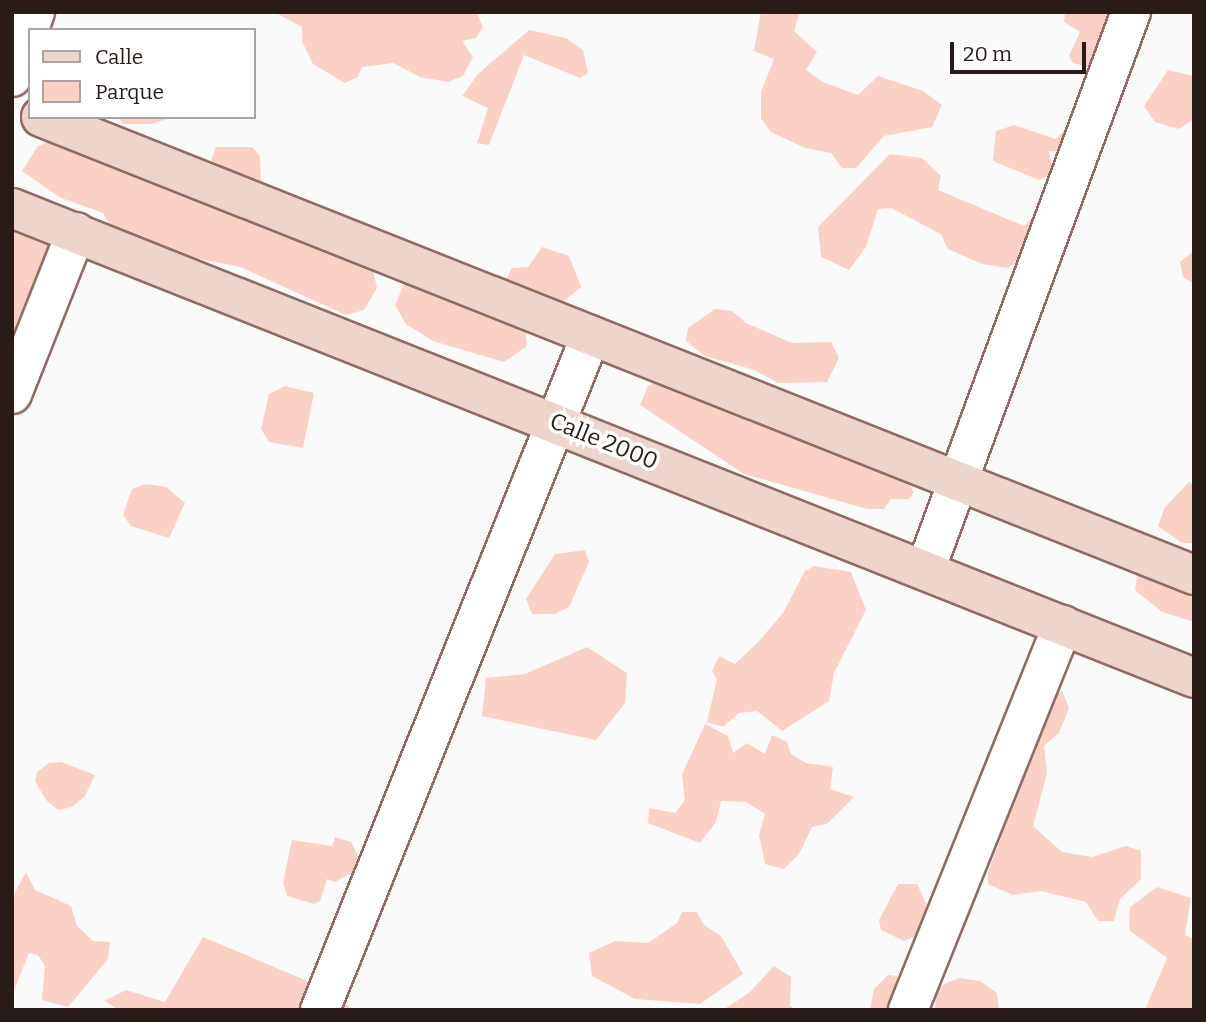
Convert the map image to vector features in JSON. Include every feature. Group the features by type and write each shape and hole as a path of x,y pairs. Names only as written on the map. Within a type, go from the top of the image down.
{"street":[{"path":"926,568 956,480 1131,12"},
{"path":"12,77 28,34"},
{"path":"46,119 1194,575"},
{"name":"Calle 2000","path":"12,208 926,568 1194,678"},
{"path":"12,394 76,232"},
{"path":"320,1010 591,335"},
{"path":"908,1010 1063,625"}],"green space":[{"path":"274,12 476,12 483,27 476,38 462,41 473,57 463,76 448,82 420,77 393,63 362,67 358,77 345,83 313,64 302,41 302,27"},
{"path":"761,12 800,12 794,31 817,52 806,70 823,82 858,95 878,76 923,91 942,105 932,127 884,136 856,168 842,168 831,153 805,148 771,132 761,119 761,92 774,59 754,51"},
{"path":"1065,12 1113,12 1099,70 1073,63 1069,56 1080,32 1064,22"},
{"path":"529,30 566,38 583,50 588,73 580,78 524,55 489,145 477,143 488,108 462,96 478,74"},
{"path":"1168,70 1194,76 1194,119 1179,129 1155,122 1144,106"},
{"path":"119,119 167,119 151,124 122,124"},
{"path":"1014,125 1056,139 1065,129 1072,136 1062,152 1049,151 1052,165 1048,176 1039,180 993,161 996,131"},
{"path":"61,137 205,164 211,161 216,147 252,147 260,156 261,185 370,256 377,288 364,310 346,315 240,267 121,243 103,213 61,198 22,171 38,146"},
{"path":"890,154 922,158 941,176 938,190 1024,226 1032,218 1046,215 1034,248 1008,268 982,264 948,249 941,234 891,208 878,209 866,247 849,270 821,257 818,227"},
{"path":"23,227 51,230 55,266 26,334 12,334 12,231"},
{"path":"542,247 569,256 581,287 563,302 505,281 512,268 528,267"},
{"path":"1194,251 1194,284 1183,277 1180,262"},
{"path":"419,278 524,322 527,346 504,362 433,341 406,324 395,305 404,284"},
{"path":"715,309 732,311 746,323 792,343 831,342 839,358 827,382 778,383 754,370 705,356 686,341 688,328"},
{"path":"657,381 898,465 914,492 909,499 891,499 884,509 867,509 744,474 640,405 648,386"},
{"path":"285,386 314,393 303,448 269,442 261,429 269,394"},
{"path":"1189,482 1194,485 1192,543 1182,543 1158,526 1165,507"},
{"path":"146,484 166,487 185,503 169,538 131,526 123,515 132,489"},
{"path":"585,550 589,562 569,607 555,614 532,614 526,599 555,554"},
{"path":"814,566 851,572 866,610 834,673 829,701 782,731 757,711 739,713 723,727 707,722 717,679 712,671 719,656 735,664 783,613 805,571"},
{"path":"1138,572 1194,581 1194,622 1162,612 1135,590"},
{"path":"587,647 627,673 625,703 596,740 482,716 486,678 525,674"},
{"path":"1062,691 1069,708 1059,733 1044,746 1047,773 1033,826 1062,852 1092,857 1126,846 1141,851 1141,879 1120,899 1114,921 1098,921 1086,902 1041,891 1013,895 988,884 988,872 1001,838 1001,803 1035,706"},
{"path":"705,724 728,736 733,753 747,743 765,754 772,735 787,742 791,754 806,763 833,767 830,789 854,797 827,824 812,827 799,854 784,869 765,864 759,835 765,814 746,802 721,801 716,822 700,843 648,823 649,808 675,813 685,800 682,775"},
{"path":"61,762 95,775 85,796 72,807 58,810 46,800 35,781 37,772 49,763"},
{"path":"335,837 351,842 363,866 335,882 327,879 320,901 314,904 287,896 283,883 292,840 332,846"},
{"path":"26,872 35,890 71,906 77,926 93,941 110,942 108,959 68,1007 42,1000 45,966 38,955 29,953 12,995 12,914 15,892"},
{"path":"898,884 917,884 928,907 921,934 904,941 881,930 879,920"},
{"path":"1157,887 1191,898 1185,935 1194,939 1194,1010 1145,1010 1167,958 1129,930 1130,907"},
{"path":"682,912 697,912 704,925 721,936 743,974 700,1004 635,999 592,976 589,953 615,941 648,943 677,923"},
{"path":"203,937 329,990 353,1010 119,1010 104,1001 126,990 165,1002"},
{"path":"774,966 791,977 790,1006 796,1010 723,1010 750,992"},
{"path":"888,975 897,976 899,1010 870,1010 874,989"},
{"path":"960,978 980,981 997,993 999,1010 935,1010 936,992 946,983"}]}
